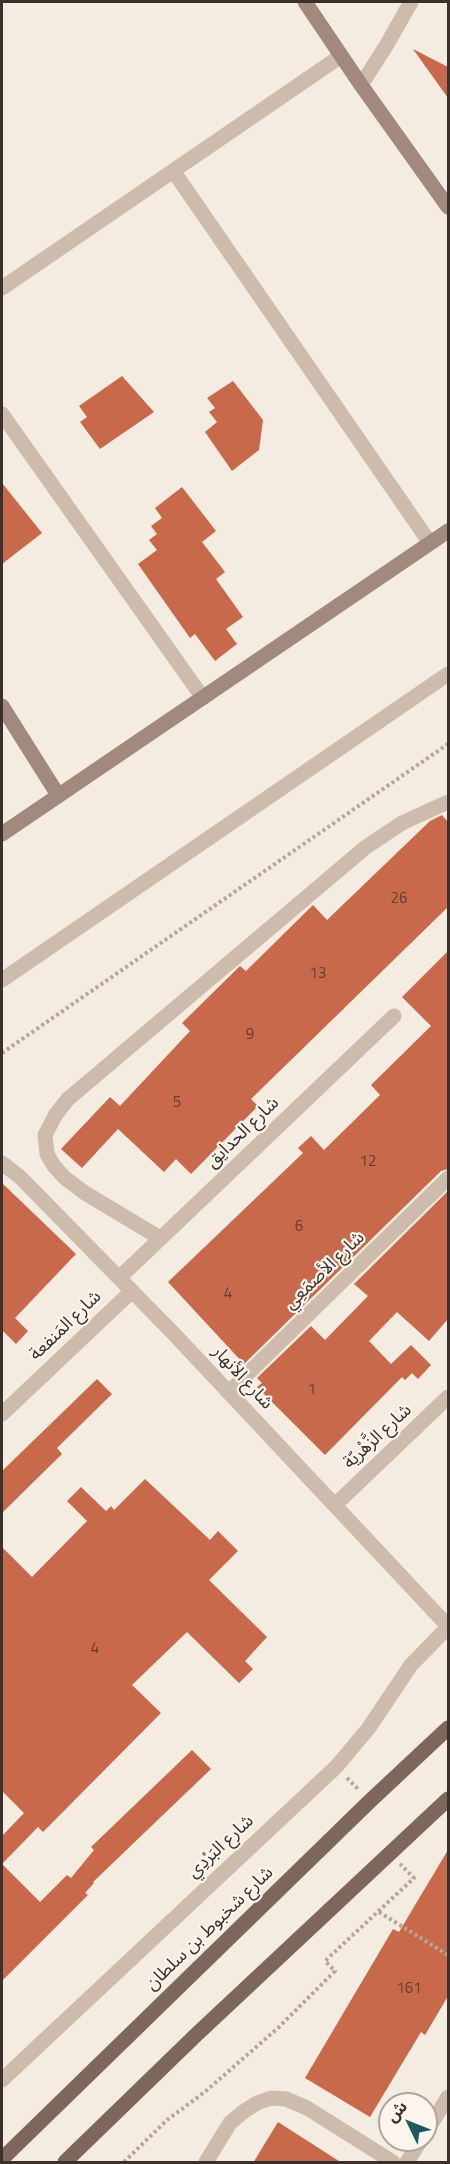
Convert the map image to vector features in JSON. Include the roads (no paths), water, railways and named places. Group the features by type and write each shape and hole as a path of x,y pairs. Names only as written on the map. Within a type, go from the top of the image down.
{"main road":[{"name":"شارع شخبوط بن سلطان","path":"2,2159 448,1728"},
{"path":"64,2163 197,2034 448,1799"}],"street":[{"path":"305,2 360,85 448,207"},
{"path":"360,85 411,2"},
{"path":"2,288 341,56"},
{"path":"174,172 430,543"},
{"path":"2,414 203,698"},
{"path":"2,834 448,531"},
{"path":"2,980 448,674"},
{"path":"2,706 58,795"},
{"path":"160,1239 85,1193 65,1178 54,1166 47,1154 45,1135 56,1114 68,1100 366,847 402,823 446,806"},
{"name":"شارع الحدايق","path":"119,1278 394,1016"},
{"name":"شارع الأنهار","path":"2,1163 20,1177 132,1291 448,1627"},
{"name":"شارع الأصمَعِي","path":"229,1392 448,1178"},
{"name":"شارع المَنفعة","path":"2,1414 132,1291"},
{"name":"شارع الزَّهْريّة","path":"335,1505 448,1397"},
{"name":"شارع البَرْدِي","path":"2,2080 336,1767 368,1729 411,1665 448,1627"},
{"path":"438,2113 448,2097"},
{"path":"206,2163 230,2123 256,2103 271,2098 286,2099 307,2108 393,2163"}]}
